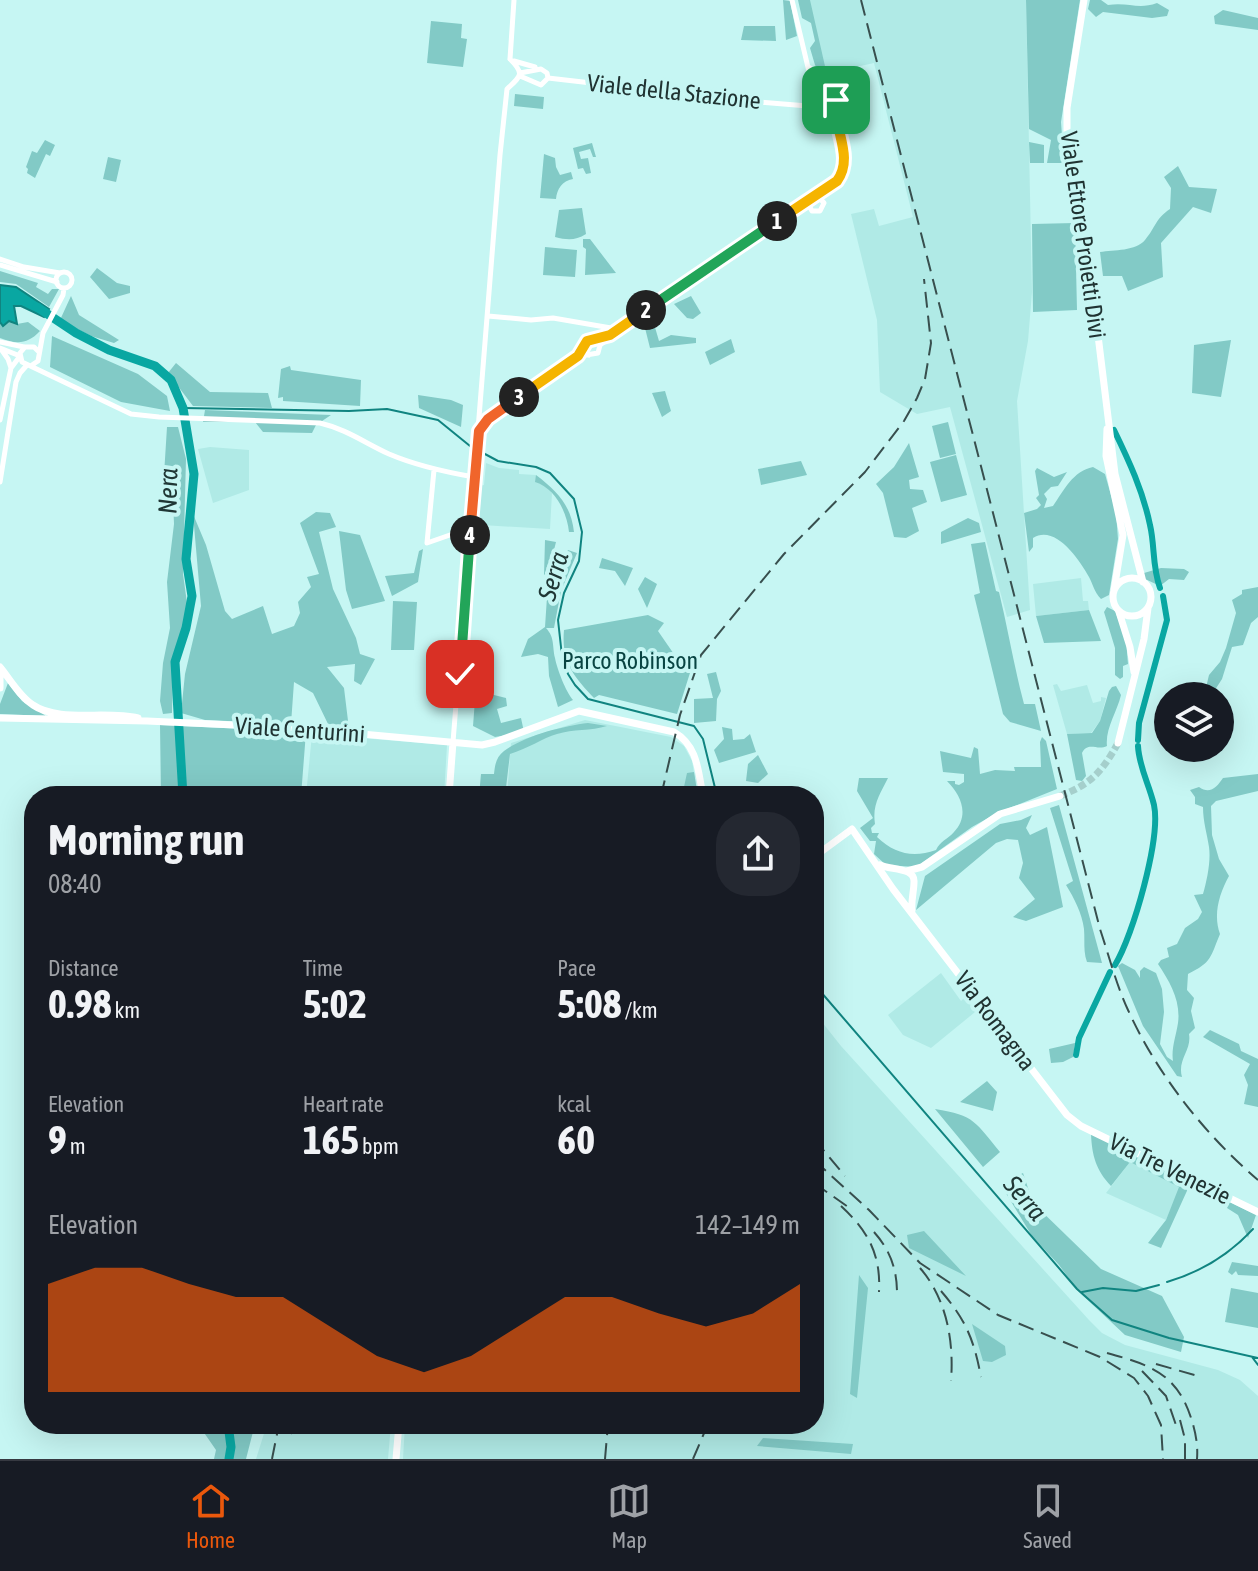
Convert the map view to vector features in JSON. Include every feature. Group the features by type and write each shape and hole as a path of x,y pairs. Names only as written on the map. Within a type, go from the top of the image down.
{"main road":[{"name":"Viale Ettore Proietti Divi","path":"1084,0 1067,108 1067,147 1096,319 1108,423"},
{"path":"1108,423 1115,474 1143,582 1151,593 1144,639 1118,743"},
{"path":"1108,423 1106,456 1123,535 1113,599 1130,647 1135,674"},
{"path":"1114,590 1126,579 1143,582"},
{"path":"1119,612 1131,617 1148,608"},
{"path":"0,669 0,688"},
{"name":"Viale Centurini","path":"0,669 25,698 47,712 124,715 147,721"},
{"name":"Viale Centurini","path":"0,718 209,723 489,744 571,712 588,711 674,732 683,738 696,756 701,786"},
{"path":"450,786 453,742"},
{"path":"922,867 906,893 893,889 893,875 922,867 1000,814 1060,796"},
{"name":"Via Romagna","path":"824,850 852,829 893,889 1067,1115 1081,1126"},
{"path":"874,860 886,868 903,871 913,885 912,912"},
{"name":"Via Tre Venezie","path":"1081,1126 1258,1212"},
{"path":"396,1459 398,1434"}],"street":[{"path":"453,742 506,101 508,87 517,82 520,75 518,67 510,59 514,0"},
{"path":"792,0 811,88 822,108 837,124"},
{"path":"510,59 541,69 548,78"},
{"path":"806,60 811,71 835,94 837,124 845,157 837,181 811,196 808,206"},
{"path":"520,75 541,69"},
{"name":"Viale della Stazione","path":"520,75 541,85 548,78 822,108"},
{"path":"801,105 808,99 811,88"},
{"path":"815,97 821,88 828,88"},
{"path":"822,108 835,103"},
{"path":"808,206 814,212 820,211 830,185"},
{"path":"817,195 824,201"},
{"path":"598,343 795,209 808,206"},
{"path":"0,262 67,272 72,277 43,333 39,354 20,373 16,382 0,482"},
{"path":"0,262 57,282 64,291"},
{"path":"57,282 60,273"},
{"path":"488,316 531,320 553,318 611,328 622,327"},
{"path":"0,420 11,368 43,333"},
{"path":"479,431 494,414 578,356 589,340 598,343"},
{"path":"0,342 27,347 39,354 52,376"},
{"path":"578,356 597,354 598,343"},
{"path":"584,346 589,355"},
{"path":"0,348 20,356 29,366 131,414 329,425 388,453 434,470 474,477"},
{"path":"0,348 11,368"},
{"path":"434,470 427,543 471,528"}],"shaded area":[{"path":"807,0 1026,0 1032,292 1028,341 1017,401 1030,610 1007,617 950,407 917,414 880,392 877,320 851,214 874,209 879,226 913,217 874,63 824,74"},
{"path":"0,285 16,287 49,309 44,317 21,306 14,306 17,324 9,321 3,326 0,322"},
{"path":"198,449 249,450 249,490 213,503"},
{"path":"486,463 519,470 519,474 536,475 536,482 549,488 552,493 550,529 482,525 482,520 477,520 479,486 484,485"},
{"path":"1081,578 1083,601 1088,601 1089,610 1036,616 1033,584"},
{"path":"1057,684 1061,691 1087,685 1093,703 1101,701 1101,697 1106,698 1100,721 1091,733 1067,734 1053,685"},
{"path":"585,720 671,737 684,746 692,761 696,786 508,786 511,743"},
{"path":"312,734 447,745 445,786 307,786"},
{"path":"941,973 961,1001 971,998 980,1008 931,1048 903,1035 888,1015"},
{"path":"824,1025 1102,1333 1125,1345 1218,1370 1240,1380 1258,1396 1258,1459 403,1459 404,1434 824,1434"},
{"path":"1130,1162 1180,1187 1166,1220 1106,1193"},
{"path":"264,1434 390,1434 388,1459 256,1459"}],"green space":[{"path":"783,0 790,1 797,36 786,40"},
{"path":"798,0 810,0 827,75 822,76 815,65 810,48 815,41 811,23 802,18"},
{"path":"1026,0 1080,0 1061,122 1064,163 1047,163 1051,140 1029,129"},
{"path":"1090,0 1101,0 1108,5 1144,6 1157,3 1169,10 1167,16 1152,18 1103,12 1096,17 1088,9"},
{"path":"1223,10 1258,18 1258,30 1215,24 1214,16"},
{"path":"431,21 462,24 461,38 467,39 463,67 427,63"},
{"path":"744,26 775,26 776,41 741,40"},
{"path":"515,94 544,97 543,109 514,106"},
{"path":"45,140 55,145 50,156 46,154 35,178 27,173 26,167 32,151 37,153"},
{"path":"1029,142 1044,145 1044,163 1030,163"},
{"path":"592,143 596,157 590,149 579,152 581,159 588,158 591,173 586,174 583,168 578,169 573,148"},
{"path":"544,154 555,158 560,175 571,172 573,179 561,186 556,199 540,198"},
{"path":"108,157 121,160 116,182 103,179"},
{"path":"1178,166 1189,187 1217,189 1211,213 1193,207 1161,243 1163,277 1128,291 1122,276 1103,276 1100,252 1130,248 1145,240 1158,220 1170,209 1171,188 1164,177"},
{"path":"582,208 586,234 571,239 555,237 559,210"},
{"path":"1075,223 1077,310 1033,312 1032,224"},
{"path":"583,239 590,239 616,273 585,275 586,249"},
{"path":"545,247 577,250 575,277 543,275"},
{"path":"97,268 117,283 130,286 130,293 109,299 90,277"},
{"path":"0,271 38,283 36,287 48,294 52,289 59,289 49,307 16,284 0,282"},
{"path":"71,296 79,315 119,340 114,343 91,336 60,320"},
{"path":"691,296 701,313 693,319 687,318 674,304"},
{"path":"652,317 659,341 671,335 696,338 696,343 650,348 644,324"},
{"path":"9,321 17,324 28,322 40,331 31,339 21,342 0,338 0,322 3,325"},
{"path":"52,336 138,374 167,396 170,411 121,402 50,367"},
{"path":"731,339 735,352 710,365 705,352"},
{"path":"1231,340 1221,397 1192,393 1194,345"},
{"path":"176,363 210,392 268,393 272,408 193,406 168,373"},
{"path":"290,366 291,370 361,380 360,406 283,401 283,397 278,398 281,369"},
{"path":"665,391 671,411 662,417 652,393"},
{"path":"418,395 463,405 461,427 419,408"},
{"path":"205,410 331,415 316,425 312,433 263,432 255,422 203,422"},
{"path":"948,422 956,454 940,458 932,426"},
{"path":"167,427 178,427 186,459 183,574 188,610 173,666 172,713 163,714 160,701 170,628 167,582 174,524 172,475 164,475"},
{"path":"909,443 919,477 909,480 910,489 923,490 927,502 912,508 919,531 906,538 894,537 883,493 876,484 894,467"},
{"path":"956,455 967,495 941,502 930,462"},
{"path":"801,461 807,475 761,485 758,469"},
{"path":"1093,467 1105,474 1116,513 1118,539 1109,595 1101,599 1079,561 1058,539 1041,535 1033,538 1033,547 1029,552 1024,513 1041,505 1036,498 1039,495 1037,468 1054,477 1067,472 1058,486 1051,487 1044,494 1047,499 1044,508 1053,506 1074,477"},
{"path":"536,475 562,499 574,532 569,532 563,509 554,495 535,482"},
{"path":"316,512 330,513 336,527 319,532 333,589 356,638 360,654 375,659 361,685 354,681 355,664 327,667 344,688 349,729 329,726 313,693 294,682 291,724 205,720 181,713 185,674 201,606 193,514 206,545 225,611 232,619 263,606 272,634 294,626 300,613 298,602 311,587 307,577 319,574 300,523"},
{"path":"968,518 979,523 981,532 941,544 941,532"},
{"path":"339,531 360,535 385,601 352,609 346,590"},
{"path":"545,540 556,542 549,570 544,575"},
{"path":"985,542 1024,704 1035,704 1041,731 1010,722 1003,714 974,595 980,593 971,544"},
{"path":"423,549 418,582 392,596 385,576 414,573 419,551"},
{"path":"568,550 577,553 561,591 554,628 546,628 552,638 560,674 573,700 558,707 549,676 548,657 538,654 521,657 528,639 545,627 547,597"},
{"path":"602,558 633,568 625,586 615,571 599,568"},
{"path":"1161,568 1189,572 1184,580 1169,579 1160,586 1145,579 1144,573"},
{"path":"645,577 657,584 647,608 638,589"},
{"path":"1258,587 1258,617 1251,623 1243,645 1232,647 1220,682 1207,682 1226,648 1236,613 1232,600 1242,594 1242,590"},
{"path":"393,601 417,602 414,650 391,650"},
{"path":"1107,607 1115,611 1126,640 1128,664 1123,666 1123,677 1120,679 1115,675 1115,648 1104,612"},
{"path":"1089,610 1101,641 1044,643 1036,616"},
{"name":"Parco Robinson","path":"648,615 664,623 658,631 678,660 695,657 677,714 599,695 594,698 575,676 567,660 564,630"},
{"path":"716,672 721,691 717,699 716,721 694,723 694,699 713,698 707,674"},
{"path":"8,683 22,701 46,716 0,714 0,704"},
{"path":"1116,686 1121,695 1109,727 1107,746 1084,749 1086,776 1082,781 1076,780 1067,734 1092,733 1100,721 1109,691"},
{"path":"476,687 506,698 507,706 497,709 501,723 521,718 524,732 495,737 473,726"},
{"path":"588,723 607,726 557,734 510,754 506,786 480,786 481,774 494,774 495,764 504,751 544,732"},
{"path":"160,725 306,732 302,786 161,786"},
{"path":"722,727 732,729 733,740 744,739 750,734 756,752 719,763 714,750 724,739"},
{"path":"1042,737 1046,741 1057,789 997,813 916,867 886,865 874,854 876,841 870,841 860,828 873,818 857,791 859,778 888,778 876,805 872,833 879,833 877,837 898,851 912,854 928,852 936,850 954,832 963,812 960,799 947,781 955,781 959,785 964,782 964,774 943,772 940,751 971,758 974,747 978,749 980,774 995,770 1015,771 1014,767 1041,767"},
{"path":"758,755 768,774 758,783 746,781 748,764"},
{"path":"694,772 696,786 684,786 687,773"},
{"path":"1258,774 1258,791 1216,801 1211,806 1212,835 1219,859 1229,876 1218,905 1220,934 1214,949 1202,966 1188,974 1187,990 1194,998 1191,1011 1195,1028 1189,1034 1181,1065 1182,1077 1177,1076 1143,1026 1118,966 1122,963 1135,970 1140,978 1144,967 1156,973 1162,989 1164,1012 1160,1044 1173,1061 1178,1007 1158,964 1169,957 1167,948 1177,944 1185,928 1202,912 1194,895 1203,894 1209,858 1203,807 1195,804 1190,790 1199,787 1210,790 1223,778"},
{"path":"1059,805 1102,963 1087,962 1081,917 1066,885 1073,881 1050,808"},
{"path":"1032,815 1026,828 1030,835 1047,827 1063,907 1026,921 1013,917 1035,899 1019,878 1023,863 1018,840 1007,839 996,843 916,910 925,876 1000,824"},
{"path":"1210,1030 1239,1044 1241,1051 1258,1059 1258,1107 1244,1104 1248,1085 1244,1075 1250,1064 1203,1037"},
{"path":"1075,1043 1073,1057 1051,1063 1049,1049"},
{"path":"987,1081 997,1092 993,1111 960,1102"},
{"path":"935,1109 959,1114 974,1122 1000,1152 983,1167"},
{"path":"1091,1134 1191,1182 1161,1248 1148,1243 1166,1220 1179,1187 1130,1162 1111,1186 1096,1162"},
{"path":"1023,1173 1033,1203 1101,1269 1162,1296 1184,1337 1181,1352 1125,1335 1078,1291 1032,1236 1001,1185"},
{"path":"1230,1202 1256,1215 1248,1238 1238,1215 1227,1208"},
{"path":"924,1231 966,1276 909,1248 907,1235"},
{"path":"1232,1262 1258,1266 1258,1276 1238,1275 1236,1271 1232,1275 1228,1272"},
{"path":"859,1275 868,1288 857,1398 850,1394"},
{"path":"1231,1288 1258,1293 1258,1328 1225,1322"},
{"path":"972,1324 1005,1346 1006,1355 992,1362 983,1361"},
{"path":"205,1434 252,1434 246,1459 214,1459 216,1450"},
{"path":"763,1438 853,1444 851,1454 757,1446"}],"waterway":[{"name":"Nera","path":"37,307 109,350 155,366 171,380 183,408 194,474 186,559 192,596 175,662 182,786"},
{"name":"Serra","path":"183,408 387,409 438,420 470,446 498,461 536,467 550,473 574,499 582,532 579,561 564,593 558,620 562,656 568,674 588,699 694,726 703,739 715,786"},
{"path":"1114,430 1144,500 1160,588"},
{"path":"1138,740 1139,723 1167,620 1163,596"},
{"path":"1115,965 1137,910 1153,840 1154,805 1138,746"},
{"path":"1076,1055 1079,1038 1110,972"},
{"name":"Serra","path":"824,996 1077,1289 1112,1320 1169,1338 1258,1358"},
{"path":"1167,1282 1214,1262 1253,1229"},
{"path":"1082,1292 1103,1288 1136,1291 1159,1285"},
{"name":"Serra","path":"1252,1357 1258,1365"},
{"name":"Nera","path":"229,1434 229,1459"}],"tunnel":[{"path":"1060,796 1095,776 1118,743"}],"railway":[{"path":"861,0 1100,929 1116,980 1140,1034 1168,1080 1201,1123 1258,1180"},
{"path":"663,786 680,715 701,655 784,554 865,472 904,421 917,398 925,379 931,343 924,279"},
{"path":"824,1151 845,1176"},
{"path":"824,1169 920,1263 998,1315 1100,1357 1134,1378 1148,1396 1161,1425 1163,1459"},
{"path":"824,1190 851,1209"},
{"path":"841,1206 871,1244 878,1266 879,1292"},
{"path":"874,1232 892,1260 897,1293"},
{"path":"920,1268 937,1293 947,1322 951,1381"},
{"path":"941,1291 968,1331 981,1377"},
{"path":"1107,1353 1150,1367 1171,1382 1192,1421 1197,1459"},
{"path":"1156,1364 1198,1376"},
{"path":"1142,1371 1166,1396 1178,1431"},
{"path":"1180,1420 1185,1439 1185,1459"},
{"path":"272,1459 277,1434"},
{"path":"605,1459 607,1434"},
{"path":"693,1459 704,1434"}],"route":[{"path":"460,674 476,460 479,431 483,424 578,356 587,341 610,335 837,181 842,174 845,157 835,113 836,100"}]}
